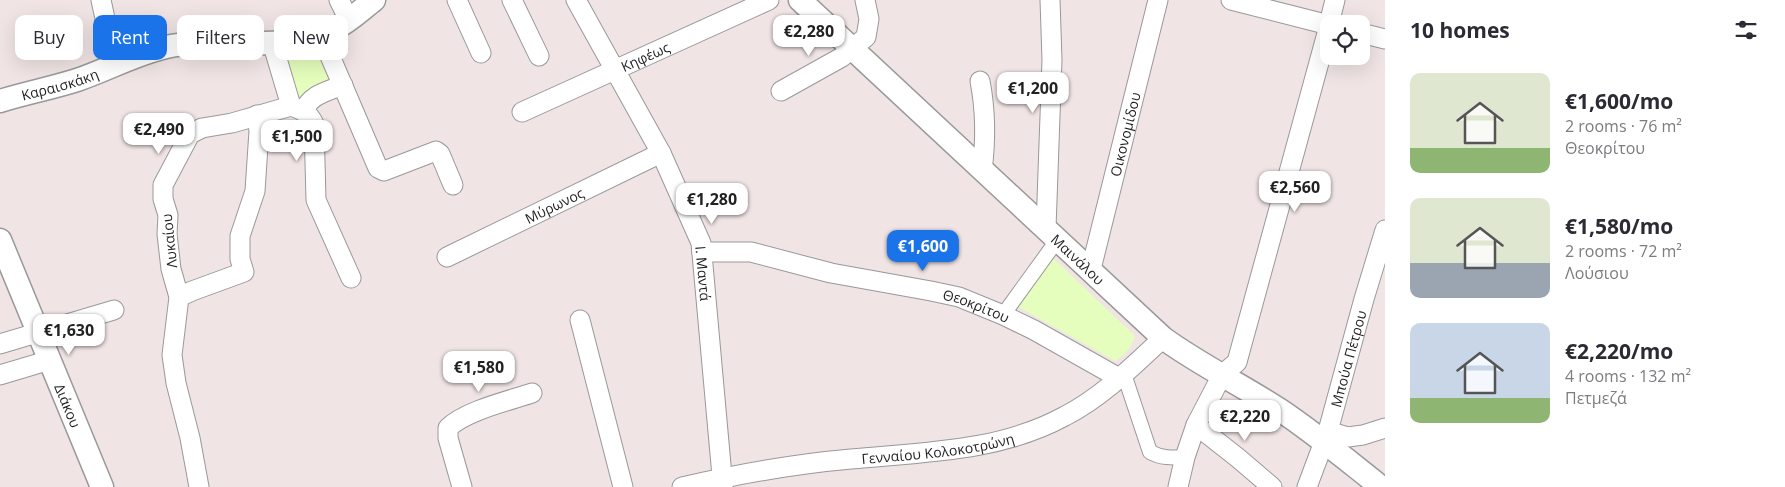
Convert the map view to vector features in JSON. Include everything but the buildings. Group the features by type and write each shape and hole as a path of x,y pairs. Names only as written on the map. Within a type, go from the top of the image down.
{"street":[{"path":"102,0 115,65"},
{"path":"339,0 346,15"},
{"name":"Καραισκάκη","path":"348,20 374,0"},
{"path":"457,0 481,53"},
{"path":"512,0 539,56"},
{"name":"Ι. Μαντά","path":"576,0 661,153 698,235 702,252 723,482"},
{"path":"729,18 734,0"},
{"name":"Κηφέως","path":"522,112 769,0"},
{"name":"Μαινάλου","path":"800,0 1163,338 1185,353 1326,436 1381,487"},
{"path":"781,91 821,70 854,49 868,33 869,19 865,0"},
{"path":"1003,315 1052,234 1050,0"},
{"name":"Οικονομίδου","path":"1091,269 1158,0"},
{"path":"1231,0 1320,23"},
{"path":"1331,15 1334,0"},
{"path":"1370,35 1385,39"},
{"name":"Καραισκάκη","path":"0,100 78,79 155,50 210,42 272,42"},
{"path":"272,42 298,109 311,117 314,124 316,200 351,278"},
{"path":"1178,487 1185,457 1196,426 1222,374 1237,362 1320,58"},
{"path":"332,60 378,168 384,171 436,151 440,154 453,185"},
{"path":"980,81 986,138 982,171"},
{"path":"298,109 311,99 343,85"},
{"name":"Λυκαίου","path":"199,487 190,438 176,383 172,355 179,297 171,269 167,234 168,215 163,199 163,185 190,134 202,128 298,109"},
{"path":"179,297 244,272 240,258 240,236 255,191 259,131 257,116"},
{"name":"Μύρωνος","path":"447,257 661,153"},
{"name":"Μπούα Πέτρου","path":"1307,487 1326,436 1385,230"},
{"name":"Διάκου","path":"0,240 102,487"},
{"name":"Θεοκρίτου","path":"702,252 751,252 831,273 959,297 1003,315 1122,376"},
{"path":"0,344 114,310"},
{"path":"580,320 623,487"},
{"name":"Γενναίου Κολοκοτρώνη","path":"682,487 723,482 784,467 956,450 1003,441 1036,430 1067,415 1122,376 1163,338"},
{"path":"0,375 50,360"},
{"path":"1122,376 1150,452 1157,456 1185,457"},
{"path":"462,487 448,438 448,428 454,422 469,415 532,393"},
{"path":"1196,426 1272,487"},
{"path":"1326,436 1348,437 1363,435 1385,428"}],"green space":[{"path":"285,60 326,60 334,83 302,98 297,95"},
{"path":"1051,256 1135,336 1128,350 1115,361 1015,305"}]}
